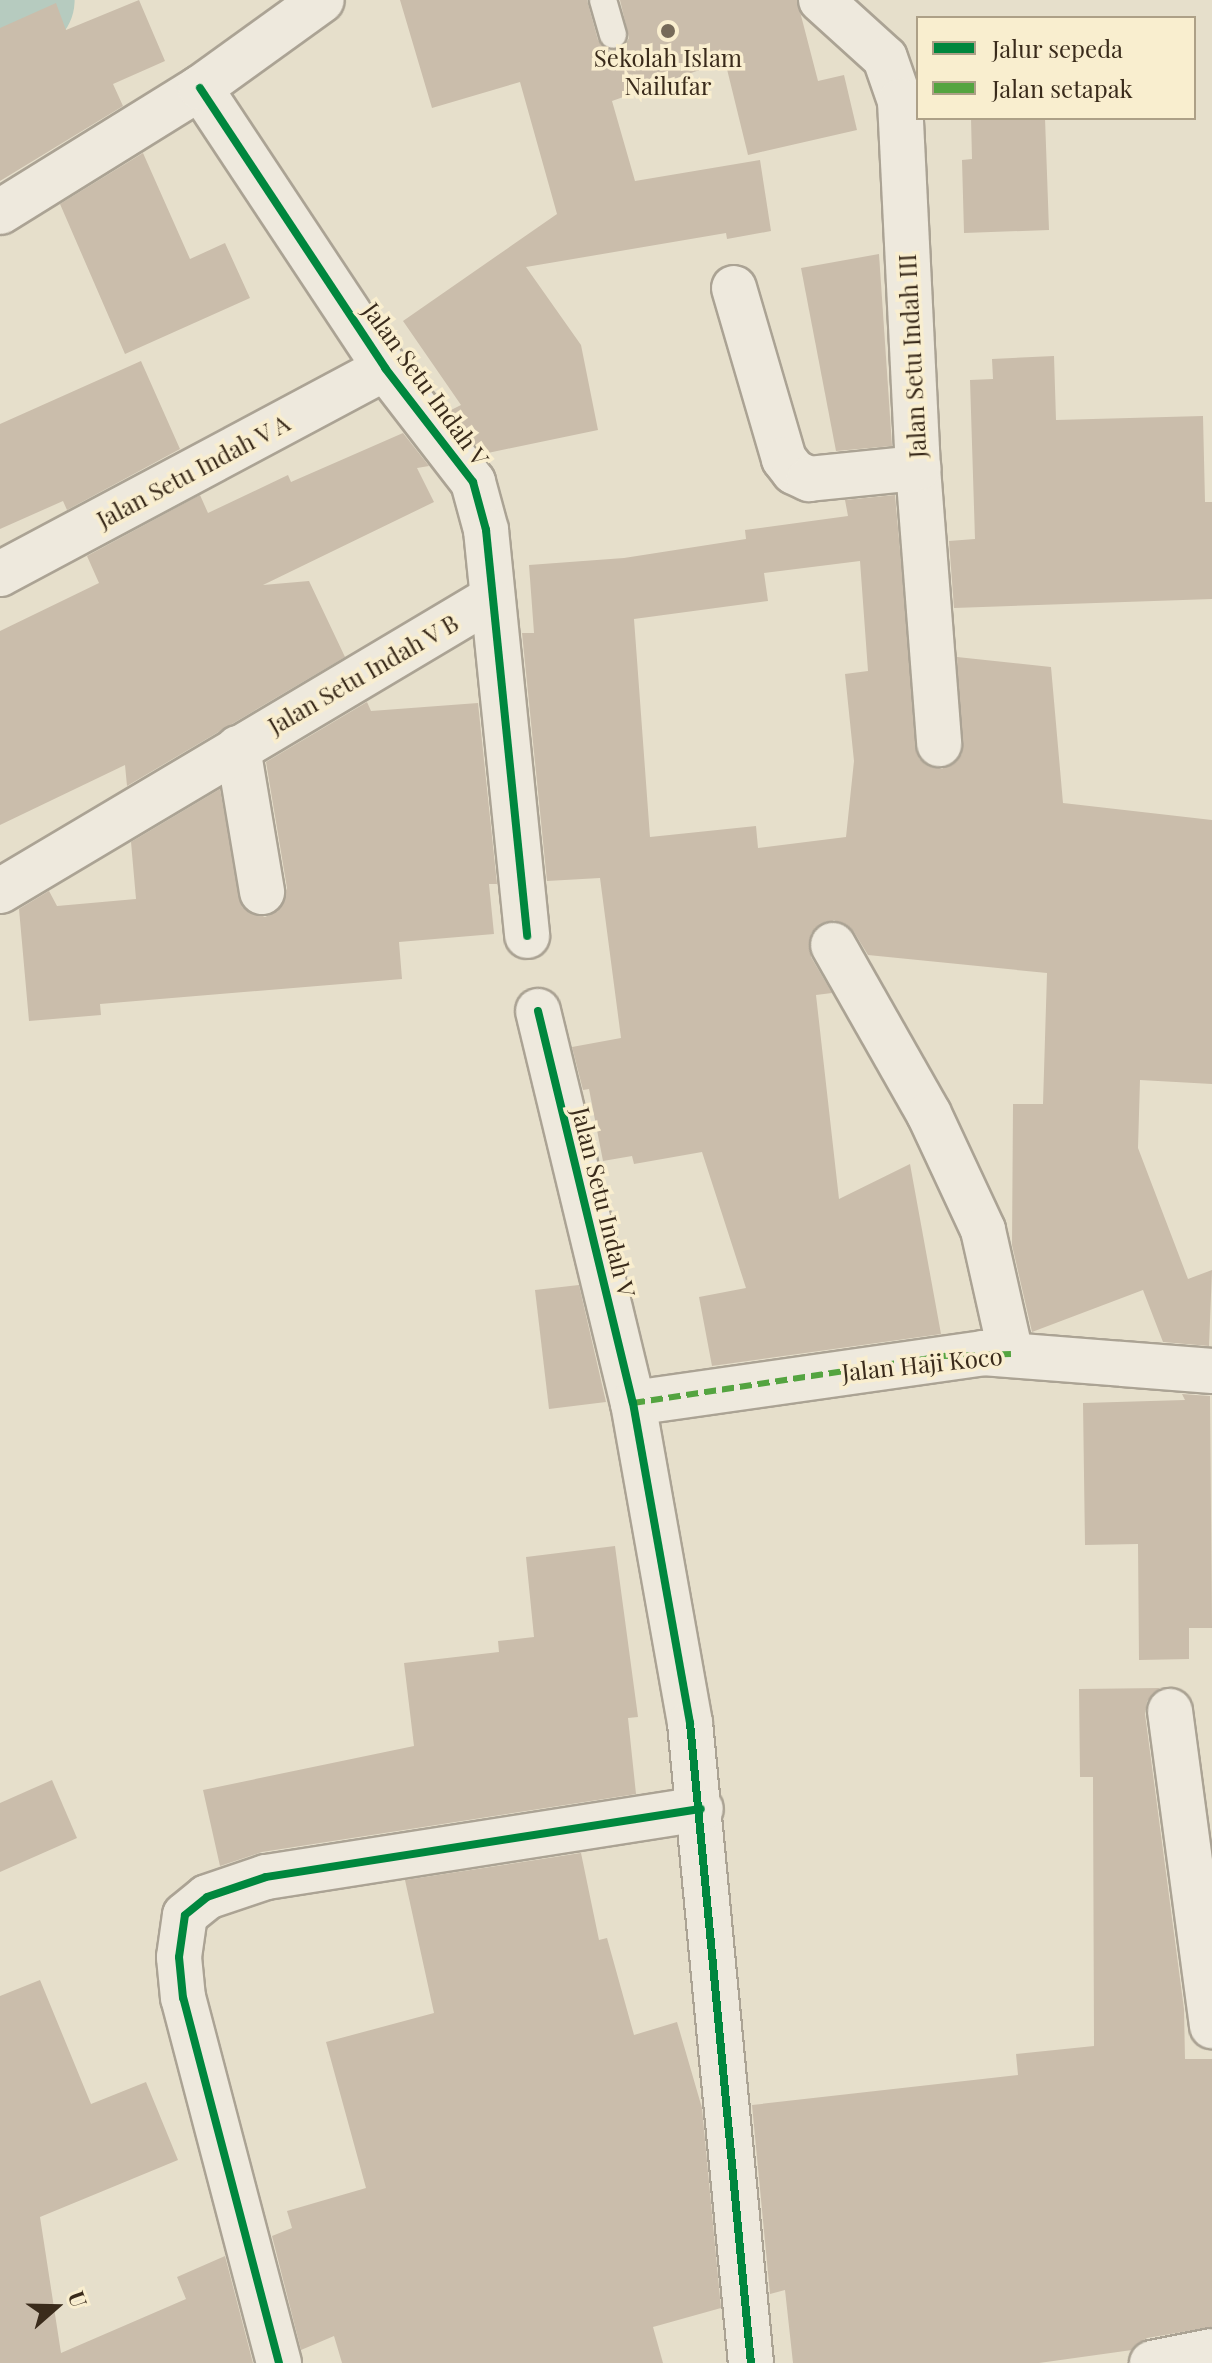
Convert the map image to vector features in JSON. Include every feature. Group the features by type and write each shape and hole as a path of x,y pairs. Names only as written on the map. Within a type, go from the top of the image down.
{"street":[{"name":"Jalan Setu Indah III","path":"821,0 885,58 900,101 918,468 939,744"},
{"path":"0,212 200,88 298,6"},
{"name":"Jalan Setu Indah V","path":"200,88 385,368 473,482 486,530 489,600 527,936"},
{"path":"734,288 784,459 794,472 809,479 918,468"},
{"name":"Jalan Setu Indah V A","path":"0,574 385,368"},
{"name":"Jalan Setu Indah V B","path":"0,891 489,600"},
{"path":"238,748 262,892"},
{"path":"833,945 929,1114 983,1230 1011,1354"},
{"name":"Jalan Setu Indah V","path":"538,1011 633,1403 701,1809 751,2363"},
{"name":"Jalan Haji Koco","path":"633,1403 945,1356 1011,1354 1212,1371"},
{"path":"1170,1711 1212,2026"},
{"path":"279,2363 183,1998 179,1957 185,1915 207,1897 266,1877 701,1809"},
{"path":"1152,2363 1212,2351"}],"lane":[{"path":"603,0 613,35"}],"building":[{"path":"139,0 165,61 113,84 123,106 0,181 0,28 56,3 66,30"},
{"path":"400,0 587,0 598,40 610,51 624,47 629,38 620,0 797,0 818,81 844,75 857,130 748,155 725,61 612,101 635,181 760,160 771,231 727,239 726,233 526,267 581,345 598,430 483,454 449,411 461,405 403,321 557,214 520,82 432,108"},
{"path":"971,120 1045,120 1049,230 964,233 962,160 972,159"},
{"path":"143,153 190,259 225,243 250,298 125,354 60,204"},
{"path":"879,254 892,446 836,451 801,268"},
{"path":"1054,356 1056,420 1203,416 1205,502 1212,502 1212,599 954,608 949,541 975,539 970,380 993,379 992,359"},
{"path":"141,361 180,449 67,510 63,501 0,529 0,424"},
{"path":"403,433 429,466 417,468 434,502 263,585 309,581 345,657 127,786 125,765 0,825 0,631 99,583 87,556 200,495 208,513 288,475 291,482"},
{"path":"895,495 919,759 942,769 962,754 957,657 1051,667 1063,803 1212,820 1212,1084 1140,1080 1138,1148 1188,1279 1212,1270 1209,1346 1163,1342 1143,1290 1032,1332 1012,1245 1013,1104 1043,1104 1047,973 868,955 854,932 834,920 811,933 811,957 832,993 816,995 839,1199 910,1164 941,1334 712,1366 699,1297 746,1288 702,1152 634,1164 632,1156 603,1161 589,1089 583,1090 572,1047 621,1038 600,878 547,881 522,633 534,633 529,565 624,558 746,539 745,530 848,516 845,500","holes":["860,561 868,671 845,674 854,761 846,837 758,848 756,826 650,837 634,619 768,601 764,573"]},
{"path":"367,702 371,711 478,703 497,884 489,884 494,934 399,942 402,979 100,1004 101,1015 29,1021 19,909 49,891 57,906 136,899 131,842 220,789 242,907 265,917 278,911 287,888 266,762"},
{"path":"579,1285 606,1402 549,1409 535,1290"},
{"path":"1182,1394 1210,1396 1212,1628 1189,1628 1189,1659 1139,1660 1138,1544 1085,1545 1083,1403 1185,1400"},
{"path":"615,1546 638,1717 628,1718 636,1794 262,1852 220,1866 203,1790 414,1746 404,1663 499,1652 498,1641 534,1637 526,1557"},
{"path":"1160,1688 1147,1701 1145,1714 1184,2009 1185,2059 1212,2059 1212,2327 1147,2338 1132,2350 1039,2363 793,2363 785,2290 770,2294 752,2105 1018,2075 1016,2054 1094,2046 1093,1777 1080,1777 1079,1689"},
{"path":"52,1780 77,1838 0,1872 0,1803"},
{"path":"581,1853 599,1940 607,1938 634,2035 677,2022 702,2108 721,2308 653,2327 663,2363 342,2363 334,2336 301,2350 272,2236 292,2228 287,2211 366,2188 326,2042 434,2013 405,1880"},
{"path":"40,1980 91,2104 146,2082 178,2160 40,2217 61,2353 186,2299 177,2277 225,2256 253,2363 0,2363 0,1996"}],"waterway":[{"path":"0,8 22,0"}],"marked path":[{"path":"631,1397 633,1403 945,1356 1011,1354"}],"cycle path":[{"path":"200,88 385,368 473,482 486,530 527,936"},
{"path":"538,1011 633,1403 690,1723 751,2363"},
{"path":"279,2363 183,1998 179,1957 185,1915 207,1897 266,1877 701,1809"}],"place":[{"name":"Sekolah Islam Nailufar","path":"668,31"}]}
